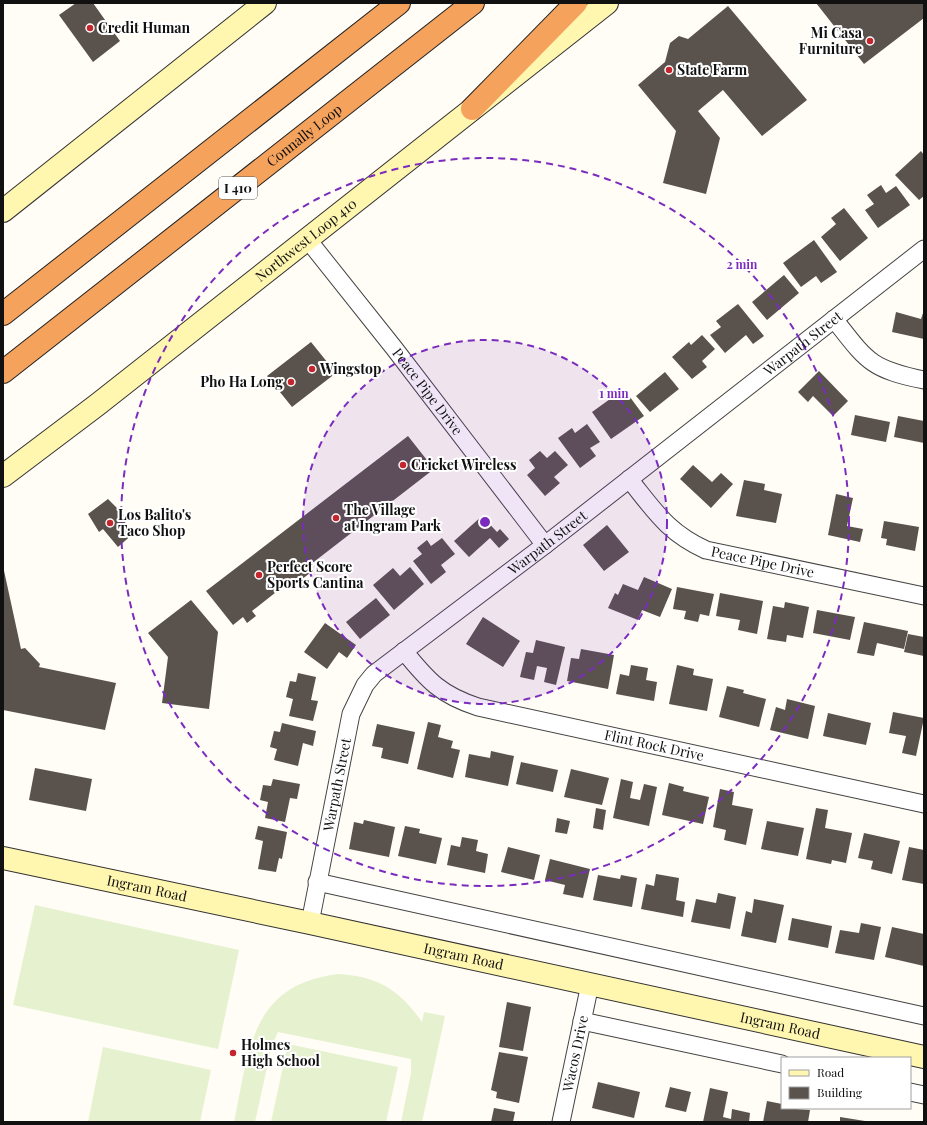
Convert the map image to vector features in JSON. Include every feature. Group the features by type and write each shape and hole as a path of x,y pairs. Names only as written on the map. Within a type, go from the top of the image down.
{"highway":[{"path":"3,314 399,3"},
{"name":"Connally Loop","path":"3,372 473,3"},
{"path":"472,109 576,3"}],"main road":[{"path":"3,211 265,3"},
{"name":"Northwest Loop 410","path":"3,476 97,405 308,240 607,3"},
{"name":"Ingram Road","path":"3,858 310,923 924,1057"}],"street":[{"name":"Peace Pipe Drive","path":"308,240 394,348 546,545"},
{"name":"Warpath Street","path":"310,923 350,714 365,685 374,674 546,545 924,249"},
{"path":"834,319 860,352 877,366 897,374 924,380"},
{"name":"Peace Pipe Drive","path":"629,479 663,522 675,533 706,550 924,596"},
{"name":"Flint Rock Drive","path":"404,652 422,674 438,689 457,700 478,707 924,804"},
{"path":"317,882 924,1016"},
{"name":"Wacos Drive","path":"561,1122 590,984"},
{"path":"582,1020 781,1064"},
{"path":"911,1092 924,1095"}],"green space":[{"path":"35,905 239,950 218,1049 13,1005"},
{"path":"338,974 364,978 386,987 405,1001 422,1022 424,1012 445,1016 422,1122 401,1122 411,1073 411,1059 278,1032 272,1045 255,1122 234,1122 250,1047 259,1026 270,1007 287,992 309,981"},
{"path":"288,1044 398,1067 386,1122 271,1122"},
{"path":"103,1047 211,1070 200,1122 88,1122"}],"building":[{"name":"Credit Human","path":"76,3 93,3 120,41 93,62 59,15"},
{"name":"Mi Casa Furniture","path":"816,3 924,3 924,18 864,64"},
{"path":"728,6 807,100 762,136 723,90 698,111 720,138 706,194 663,183 676,131 638,85 665,62 670,43 679,36 688,39"},
{"path":"921,151 924,155 924,196 919,200 895,175"},
{"path":"881,185 886,193 896,186 910,205 878,228 865,210 874,204 867,195"},
{"path":"844,208 868,238 840,261 821,237 836,224 831,218"},
{"path":"814,240 837,272 821,283 816,276 801,287 783,263"},
{"path":"784,275 799,293 767,320 752,302"},
{"path":"738,304 764,336 753,344 746,335 725,353 710,335 721,327 716,321"},
{"path":"924,310 924,339 892,332 896,312 921,319"},
{"path":"702,335 715,349 702,361 707,367 692,379 672,357 689,342 691,345"},
{"path":"311,342 336,373 292,407 267,376"},
{"path":"819,371 848,401 833,416 813,396 808,402 798,392"},
{"path":"665,372 679,389 650,412 636,396"},
{"path":"624,389 644,416 611,439 592,412"},
{"path":"855,415 890,422 886,442 851,435"},
{"path":"898,416 924,421 924,443 894,437"},
{"path":"587,424 600,442 590,448 596,456 580,468 558,438 572,428 575,433"},
{"name":"The Village at Ingram Park","path":"408,436 434,469 306,568 310,573 288,590 285,585 252,611 256,616 247,623 243,617 233,625 206,591"},
{"path":"540,451 547,458 555,451 568,465 554,477 560,483 545,496 527,475 535,468 529,460"},
{"path":"693,465 712,482 721,473 733,484 711,508 680,479"},
{"path":"744,480 765,484 764,490 782,494 776,523 736,516"},
{"path":"836,494 853,498 847,526 863,529 860,542 828,535"},
{"name":"Los Balito's Taco Shop","path":"108,499 127,518 124,521 134,533 118,547 103,529 99,532 88,514"},
{"path":"482,516 497,532 500,529 509,539 499,548 490,538 469,557 454,541"},
{"path":"884,521 919,527 915,551 886,545 887,539 881,538"},
{"path":"607,525 629,552 604,571 583,545"},
{"path":"442,538 455,554 441,565 446,572 431,584 413,561 422,554 417,548 427,540 431,546"},
{"path":"3,566 21,649 25,648 40,664 39,667 116,683 105,730 3,710"},
{"path":"410,567 424,584 394,610 373,585 393,568 400,576"},
{"path":"644,577 672,589 660,617 642,610 638,620 608,608 615,593 618,595 623,584 638,590"},
{"path":"677,587 714,594 709,616 700,614 698,622 684,619 686,611 673,609"},
{"path":"720,593 763,601 757,634 738,630 740,620 716,616"},
{"path":"376,598 390,615 360,639 346,622"},
{"path":"191,600 218,632 209,709 162,703 168,657 148,633"},
{"path":"785,602 809,607 803,638 787,635 786,642 767,639 773,606 784,608"},
{"path":"817,610 855,617 850,640 813,633"},
{"path":"483,617 520,641 503,667 466,644"},
{"path":"864,622 908,631 904,649 877,643 874,656 857,653"},
{"path":"325,623 356,645 347,658 339,652 327,669 304,652"},
{"path":"908,634 924,637 924,656 904,652"},
{"path":"536,640 565,647 556,685 544,682 547,668 537,666 534,680 520,677 526,652 533,653"},
{"path":"581,649 614,655 608,689 567,681 571,658 579,659"},
{"path":"631,665 648,668 646,680 657,682 654,701 616,694 620,674 629,676"},
{"path":"677,665 694,669 693,675 713,679 707,711 669,704"},
{"path":"298,673 316,677 311,700 318,701 313,721 289,716 293,699 286,697 290,681 296,682"},
{"path":"727,686 744,690 743,693 766,699 759,727 719,717"},
{"path":"787,699 815,706 808,739 770,730 776,707 785,710"},
{"path":"893,712 924,718 916,756 902,753 906,736 889,733"},
{"path":"828,713 871,723 866,745 823,736"},
{"path":"428,722 441,725 438,737 453,741 451,748 460,750 453,778 417,769"},
{"path":"282,723 316,731 313,746 303,743 298,766 274,760 277,749 270,747 274,731 280,732"},
{"path":"377,724 415,732 408,764 381,758 383,748 372,746"},
{"path":"491,751 514,756 508,786 465,777 469,754 490,758"},
{"path":"521,762 558,770 553,792 516,784"},
{"path":"35,768 92,779 86,811 29,800"},
{"path":"571,769 609,778 602,805 564,797"},
{"path":"273,779 300,784 297,799 290,798 285,822 265,818 268,802 260,800 263,785 271,786"},
{"path":"621,779 633,782 630,798 640,800 644,784 657,787 649,826 613,818"},
{"path":"669,783 684,787 683,791 709,797 703,824 662,815"},
{"path":"720,789 734,792 732,805 753,809 746,845 724,840 726,830 713,827"},
{"path":"596,808 606,810 603,830 593,828"},
{"path":"816,808 828,810 825,828 852,833 846,863 832,860 831,864 806,859"},
{"path":"557,818 570,821 567,834 555,832"},
{"path":"364,820 395,827 389,857 349,849 354,822 363,824"},
{"path":"767,821 804,828 798,856 761,849"},
{"path":"258,826 287,832 282,859 279,858 276,872 258,869 263,841 255,839"},
{"path":"405,826 420,829 419,833 442,838 436,864 398,856"},
{"path":"864,833 900,841 892,874 871,869 873,861 858,858"},
{"path":"462,837 478,840 476,851 488,854 485,873 447,865 451,845 460,847"},
{"path":"508,847 540,855 534,880 501,872"},
{"path":"909,847 924,850 924,884 902,880"},
{"path":"550,859 590,869 583,898 563,894 565,885 545,880"},
{"path":"656,874 679,878 676,900 685,902 683,917 641,909 646,884 654,886"},
{"path":"598,875 620,879 621,875 637,878 632,907 593,900"},
{"path":"718,893 736,897 730,929 691,922 696,899 716,903"},
{"path":"754,899 784,905 776,943 741,936 746,911 752,913"},
{"path":"792,918 832,926 828,948 788,940"},
{"path":"861,923 881,927 874,960 835,953 840,930 859,933"},
{"path":"892,927 924,934 924,966 885,957"},
{"path":"507,1002 531,1007 523,1051 499,1047"},
{"path":"499,1052 528,1057 519,1103 496,1098 497,1092 491,1090"},
{"path":"598,1082 640,1092 634,1118 592,1108"},
{"path":"670,1087 691,1092 686,1112 665,1107"},
{"path":"710,1088 728,1092 723,1117 731,1119 732,1109 750,1113 749,1122 703,1122"},
{"path":"767,1101 781,1104 781,1109 810,1110 808,1122 763,1122"},
{"path":"494,1108 515,1112 513,1122 491,1122"},
{"path":"840,1117 865,1121 865,1122 840,1122"}],"place":[{"name":"Credit Human","path":"90,28"},
{"name":"Mi Casa Furniture","path":"870,41"},
{"name":"State Farm","path":"669,70"},
{"name":"Wingstop","path":"312,369"},
{"name":"Pho Ha Long","path":"291,382"},
{"name":"Cricket Wireless","path":"403,465"},
{"name":"The Village at Ingram Park","path":"336,518"},
{"name":"Los Balito's Taco Shop","path":"110,523"},
{"name":"Perfect Score Sports Cantina","path":"259,575"},
{"name":"Holmes High School","path":"233,1053"}]}
